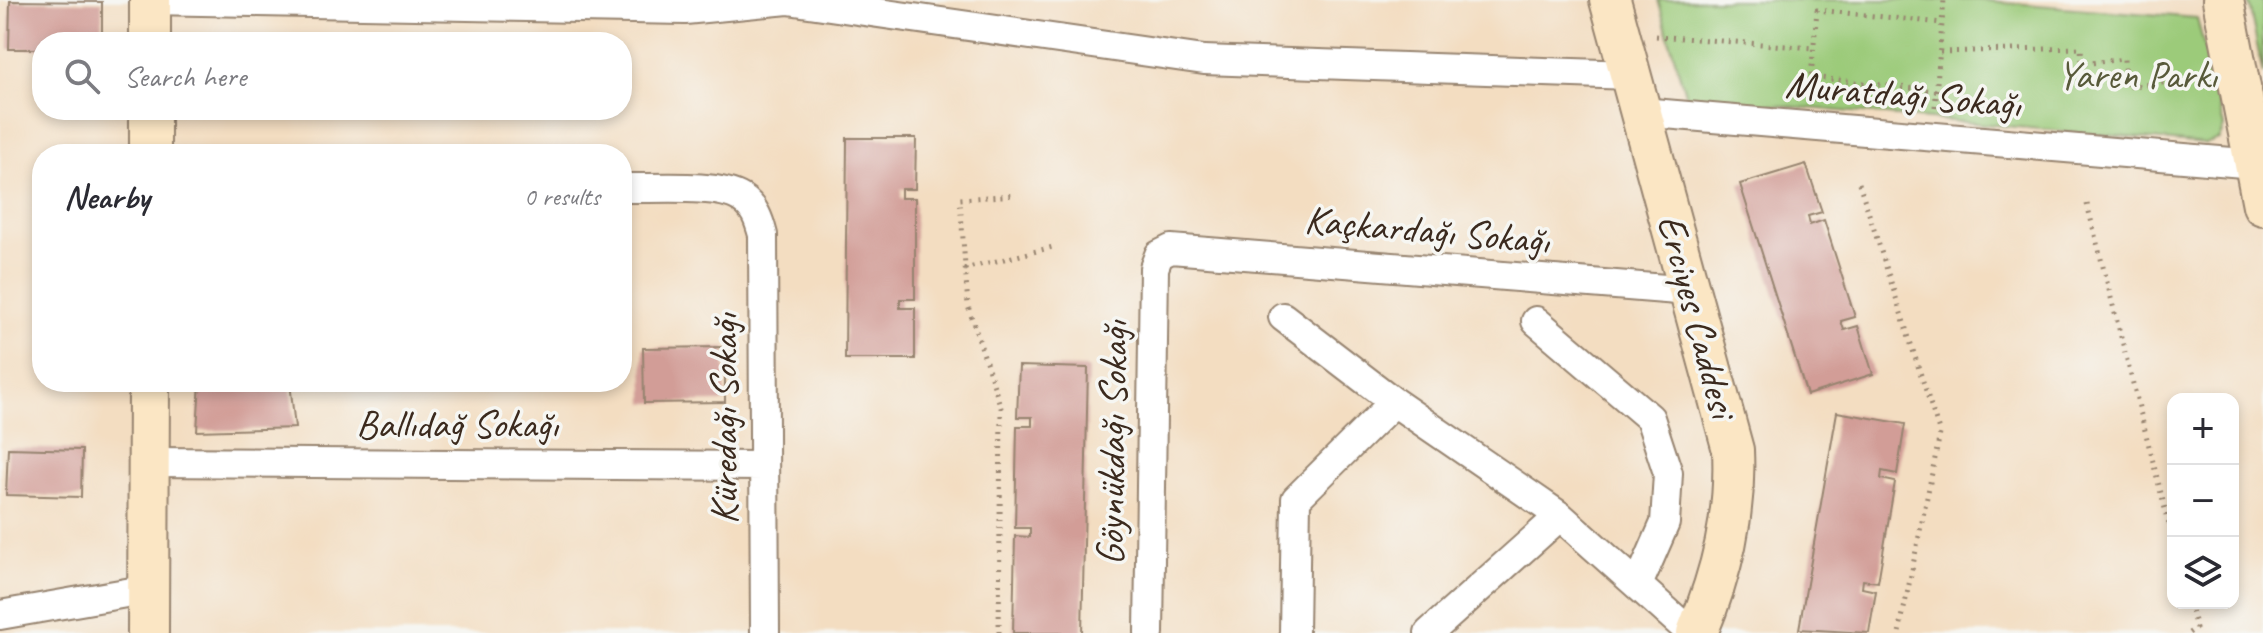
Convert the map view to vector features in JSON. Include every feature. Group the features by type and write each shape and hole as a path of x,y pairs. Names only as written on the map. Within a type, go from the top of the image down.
{"street":[{"path":"150,0 150,32"},
{"name":"Muratdağı Sokağı","path":"150,0 685,5 798,1 1204,60 1636,94 1933,137 2255,164"},
{"path":"2223,0 2263,205"},
{"name":"Erciyes Caddesi","path":"1615,16 1733,450 1735,492 1718,580 1697,633"},
{"path":"150,120 150,144"},
{"name":"Küredağı Sokağı","path":"632,188 725,191 752,207 763,235 765,633"},
{"name":"Kaçkardağı Sokağı","path":"1159,255 1171,249 1690,291"},
{"name":"Göynükdağı Sokağı","path":"1149,633 1154,268 1159,255"},
{"path":"1283,317 1394,402 1560,516 1691,633"},
{"path":"1536,321 1650,418 1668,473 1665,523 1638,585"},
{"path":"148,633 149,392"},
{"path":"1294,633 1296,499 1394,402"},
{"name":"Ballıdağ Sokağı","path":"149,462 764,466"},
{"path":"1429,633 1560,516"},
{"path":"0,615 149,589"}],"path":[{"path":"1933,137 1944,0"},
{"path":"1936,91 1811,77 1813,48 1817,10 1942,23"},
{"path":"1615,16 1813,48"},
{"path":"1940,52 2081,48 2082,64 2124,59 2125,87 2238,75"},
{"path":"1859,183 1940,434 1899,633"},
{"path":"999,633 1001,408 968,306 960,199 1016,195"},
{"path":"2087,204 2172,537"},
{"path":"964,269 1057,246"},
{"path":"2189,633 2196,628 2191,609"}],"green space":[{"name":"Yaren Parkı","path":"1658,0 1977,0 2197,18 2224,127 2219,139 2205,144 1686,97"},
{"path":"2248,0 2263,0 2263,74"}],"building":[{"path":"10,1 102,2 102,32 32,32 32,49 9,49"},
{"path":"847,138 916,138 915,189 901,189 901,198 915,198 915,299 900,299 900,308 915,308 915,359 845,359"},
{"path":"1806,164 1822,212 1808,216 1810,225 1824,220 1855,317 1841,321 1844,330 1858,326 1873,374 1807,395 1740,184"},
{"path":"725,347 725,402 644,403 643,348"},
{"path":"1019,366 1088,368 1082,633 1013,633 1015,536 1030,537 1030,528 1015,528 1017,426 1032,426 1032,417 1017,417"},
{"path":"199,392 291,392 295,428 197,431"},
{"path":"1837,412 1905,424 1897,474 1882,471 1881,479 1895,482 1878,582 1863,580 1862,588 1876,591 1869,633 1799,629"},
{"path":"8,448 82,450 81,497 6,495"}]}
